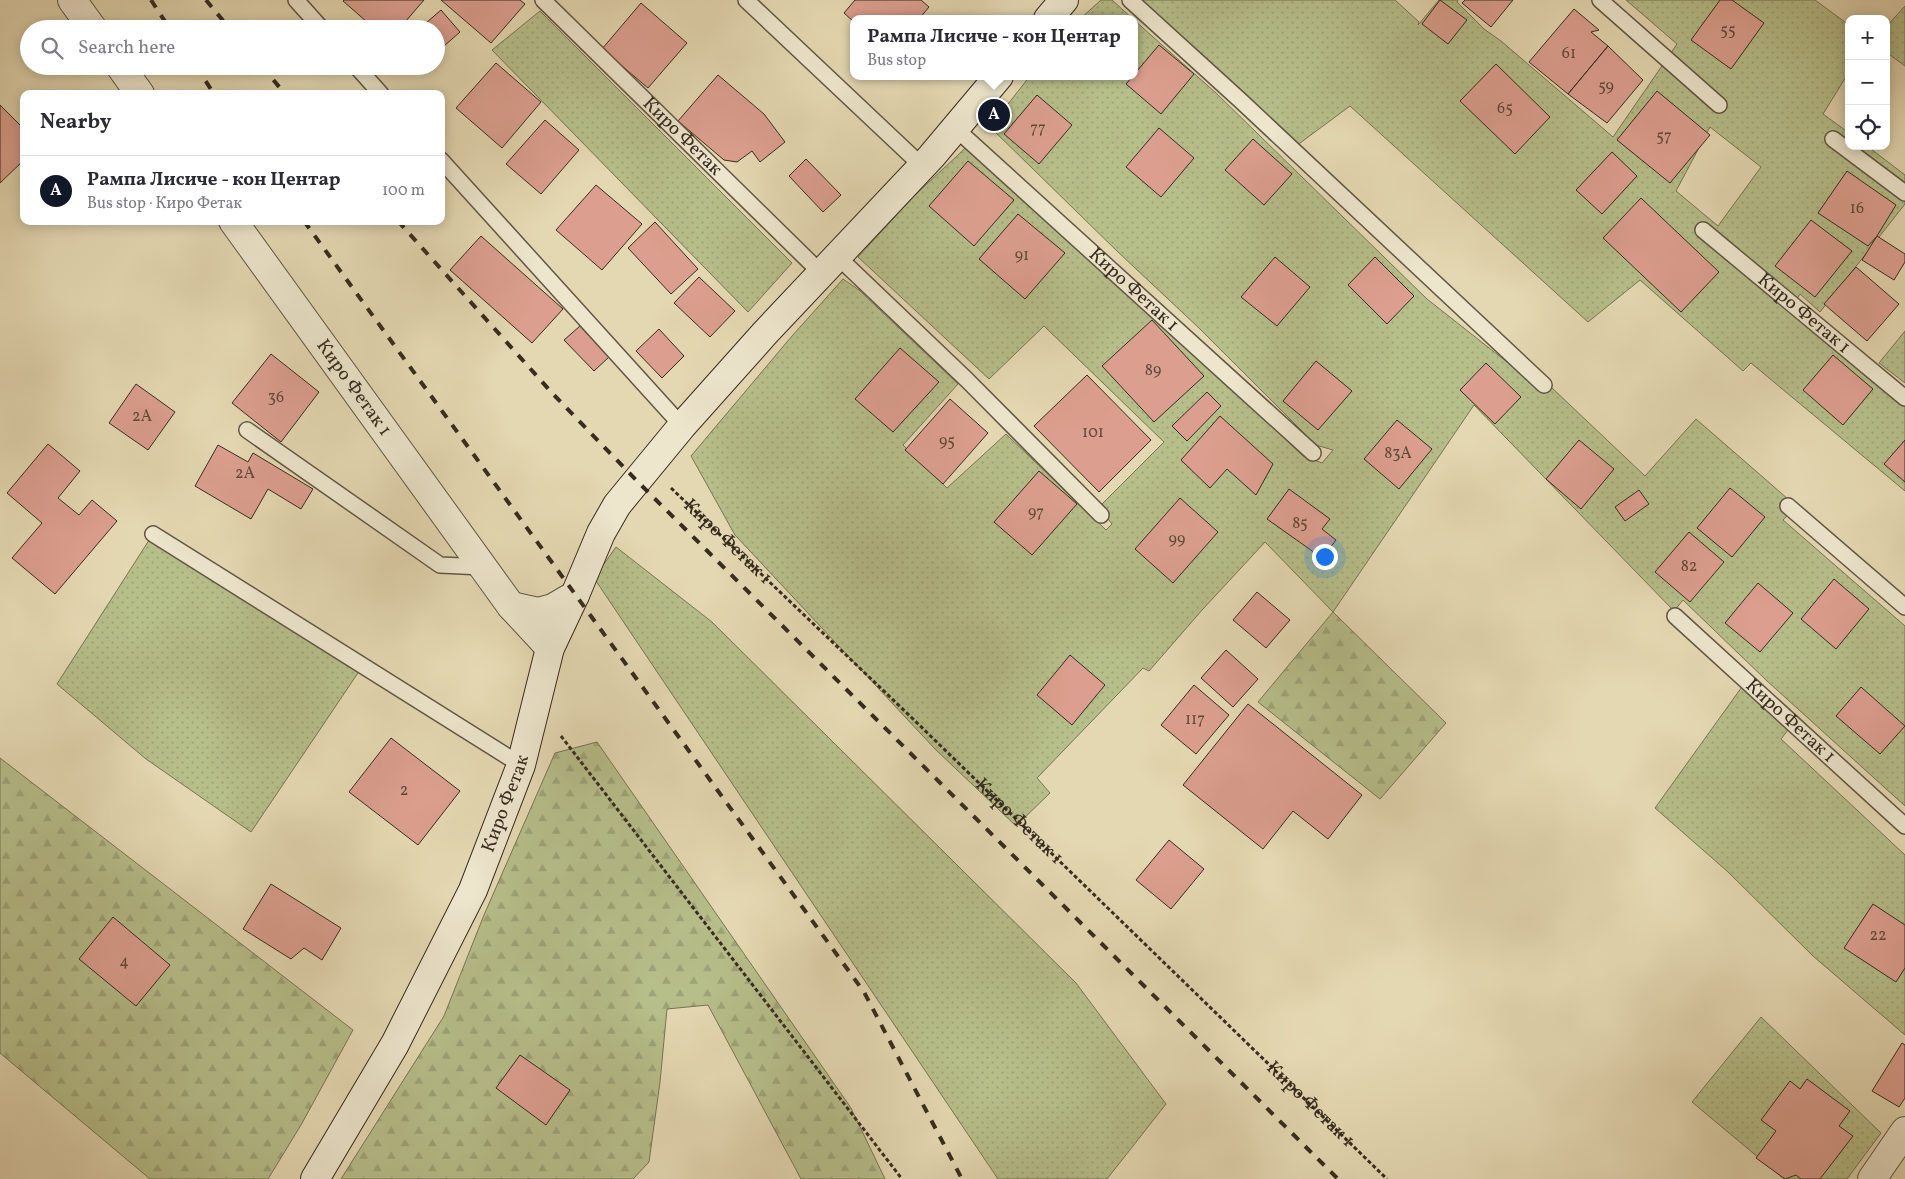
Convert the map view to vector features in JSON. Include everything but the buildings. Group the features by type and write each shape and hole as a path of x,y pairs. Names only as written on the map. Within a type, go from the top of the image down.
{"main road":[{"path":"72,0 86,20"},
{"path":"1051,15 1064,0"},
{"path":"126,75 137,90"},
{"name":"Киро Фетак","path":"315,1179 396,1044 474,890 521,765 550,648 601,533 616,505 682,426 922,166 996,80"},
{"name":"Киро Фетак 1","path":"236,225 512,606 550,648"},
{"path":"512,606 538,612 553,608 575,595"},
{"path":"1876,1177 1905,1131"}],"lane":[{"path":"296,0 314,20"},
{"name":"Киро Фетак","path":"543,0 829,265"},
{"path":"746,0 922,166"},
{"path":"1130,0 1241,101 1544,385"},
{"path":"1600,0 1719,105"},
{"path":"364,75 377,90"},
{"name":"Киро Фетак 1","path":"955,128 1313,454"},
{"path":"1833,139 1905,193"},
{"path":"445,164 682,426"},
{"name":"Киро Фетак 1","path":"1703,230 1905,398"},
{"path":"829,265 967,380 1101,516"},
{"path":"247,430 440,565 484,567"},
{"path":"1788,506 1905,607"},
{"path":"153,534 521,765"},
{"name":"Киро Фетак 1","path":"1675,616 1905,826"}],"path":[{"name":"Киро Фетак 1","path":"648,467 911,716 1387,1179"},
{"path":"536,704 902,1179"}],"green space":[{"path":"1101,0 1112,0 1129,15 1084,15"},
{"path":"1139,0 1395,0 1419,22 1418,25 1439,0 1458,0 1457,2 1484,29 1501,41 1613,137 1677,44 1626,0 1815,0 1845,22 1845,78 1823,114 1845,130 1845,150 1872,150 1905,175 1905,204 1820,312 1800,294 1789,311 1905,405 1905,491 1751,363 1743,371 1640,280 1588,322 1350,106 1296,146","holes":["1710,127 1761,167 1718,226 1676,191"]},
{"path":"1905,6 1905,66 1890,55 1890,23"},
{"path":"540,11 792,263 748,312 492,50"},
{"path":"1138,24 1216,93 1427,299 1545,392 1551,387 1645,476 1696,419 1796,506 1783,520 1905,626 1905,806 1766,680 1683,600 1674,611 1474,405 1333,612 1265,542 1149,671 1143,668 1037,778 1050,793 1016,826 935,749 735,535 691,456 792,336 843,279 859,290 958,384 903,445 947,488 1006,434 1106,530 1112,524 1099,507 1164,442 1044,326 989,379 858,257 913,197 974,140 1303,456 1322,463 1333,450 1316,445 1200,329 990,127 1027,80 1138,80"},
{"path":"1905,331 1905,383 1879,363"},
{"path":"153,534 362,667 251,832 146,759 57,684"},
{"path":"616,547 712,622 1076,983 1166,1104 1107,1179 998,1179 594,578"},
{"path":"1333,612 1446,723 1380,799 1258,702"},
{"path":"1744,684 1791,726 1781,739 1905,855 1905,1035 1813,956 1727,871 1655,808"},
{"path":"597,742 851,1108 885,1179 801,1179 708,1005 667,1009 660,1082 649,1162 633,1179 341,1179 444,1016 484,915 555,753"},
{"path":"0,758 353,1030 301,1125 268,1179 150,1179 0,1053"},
{"path":"1761,1017 1881,1133 1847,1179 1784,1179 1692,1102"}],"railway":[{"path":"151,0 164,20"},
{"path":"206,0 223,20"},
{"path":"202,75 211,90"},
{"path":"269,75 282,90"},
{"path":"307,225 864,992 962,1179"},
{"path":"402,225 553,394 637,481 1338,1179"}],"place":[{"name":"Рампа Лисиче - кон Центар","path":"994,115"}]}
